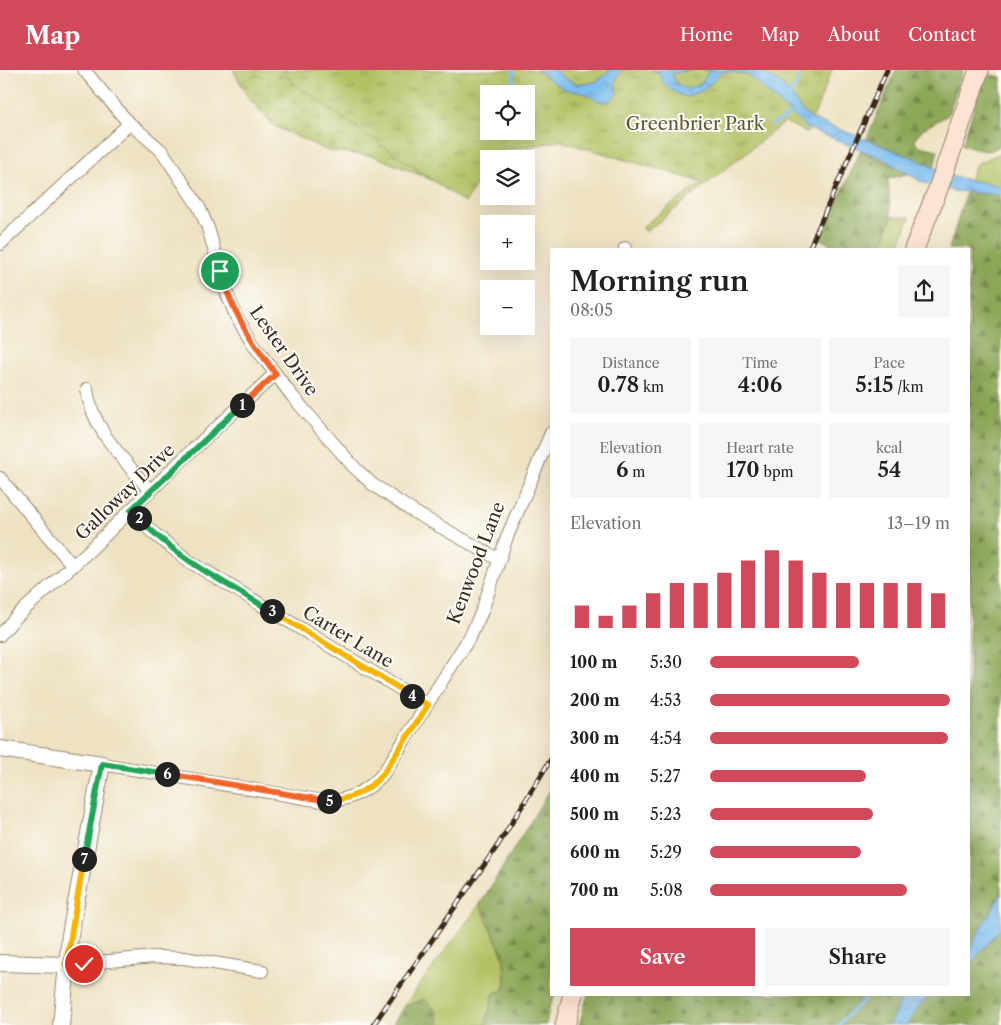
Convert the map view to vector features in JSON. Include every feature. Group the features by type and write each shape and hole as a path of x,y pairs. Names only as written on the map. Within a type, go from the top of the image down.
{"main road":[{"path":"914,248 938,189 979,70"},
{"path":"565,1025 572,996"}],"street":[{"name":"Lester Drive","path":"84,70 129,124 162,151 199,207 215,249 227,294 236,316 276,374 348,460 372,484 400,503 498,559"},
{"path":"0,244 129,124"},
{"name":"Galloway Drive","path":"0,635 16,617 73,566 150,491 276,374"},
{"path":"87,389 88,402 97,424 150,491"},
{"name":"Kenwood Lane","path":"0,748 328,802 355,796 374,783 428,705 471,635 482,611 498,559 550,434"},
{"path":"0,478 73,566"},
{"name":"Carter Lane","path":"131,510 152,532 189,561 428,705"},
{"path":"61,1025 66,965 102,764"},
{"path":"0,963 66,965 154,957 184,958 262,971"}],"green space":[{"path":"233,70 443,70 439,183 374,156 328,151 274,126 248,97"},
{"name":"Greenbrier Park","path":"283,70 832,70 807,133 785,122 646,232 642,227 702,182 560,141 508,150 480,150 480,179 465,203 292,82"},
{"path":"896,70 963,70 948,115 923,129 915,138 916,145 938,150 934,168 866,140"},
{"path":"985,74 1001,77 1001,144 997,148 988,151 962,145"},
{"path":"861,150 909,173 888,179 891,217 882,248 832,248 830,244 820,239"},
{"path":"1001,153 1001,186 969,180 976,164"},
{"path":"978,191 1001,195 1001,894 970,948 970,248 949,248 966,192"},
{"path":"891,217 910,217 898,248 882,248"},
{"path":"550,790 550,996 555,996 549,1008 546,1025 485,1025 494,993 505,989 504,958 480,904"},
{"path":"480,904 504,958 505,989 494,994 485,1025 439,1025 437,1012 425,999 403,1007"},
{"path":"1001,928 1001,1025 907,1025 920,1005 930,996 970,996 970,965"},
{"path":"587,996 908,996 900,1004 889,1025 579,1025"},
{"path":"425,999 437,1012 439,1025 394,1025 403,1007"}],"water":[{"path":"536,70 556,70 568,80 583,84 597,81 609,70 623,70 616,81 617,93 609,101 602,102 586,94 566,89"},
{"path":"651,70 692,70 672,74 676,83 687,89 701,84 709,72 704,70 759,70 781,84 802,111 812,119 914,158 954,177 1001,186 1001,195 954,191 924,183 884,159 807,128 748,75 732,72 721,73 704,90 686,97 669,88 659,72"},
{"path":"1001,894 1001,928 970,965 970,948"},
{"path":"908,996 930,996 920,1005 907,1025 889,1025 900,1004"}],"waterway":[{"path":"513,85 514,70"},
{"path":"789,96 797,85 801,70"},
{"path":"772,125 795,112"},
{"path":"838,1025 867,996"}],"railway":[{"path":"809,248 887,70"},
{"path":"373,1025 498,845 550,761"}],"route":[{"path":"84,964 66,965 102,764 328,802 341,800 364,791 383,774 428,705 189,561 152,532 131,510 186,456 276,374 256,348 236,316 220,271"}]}
